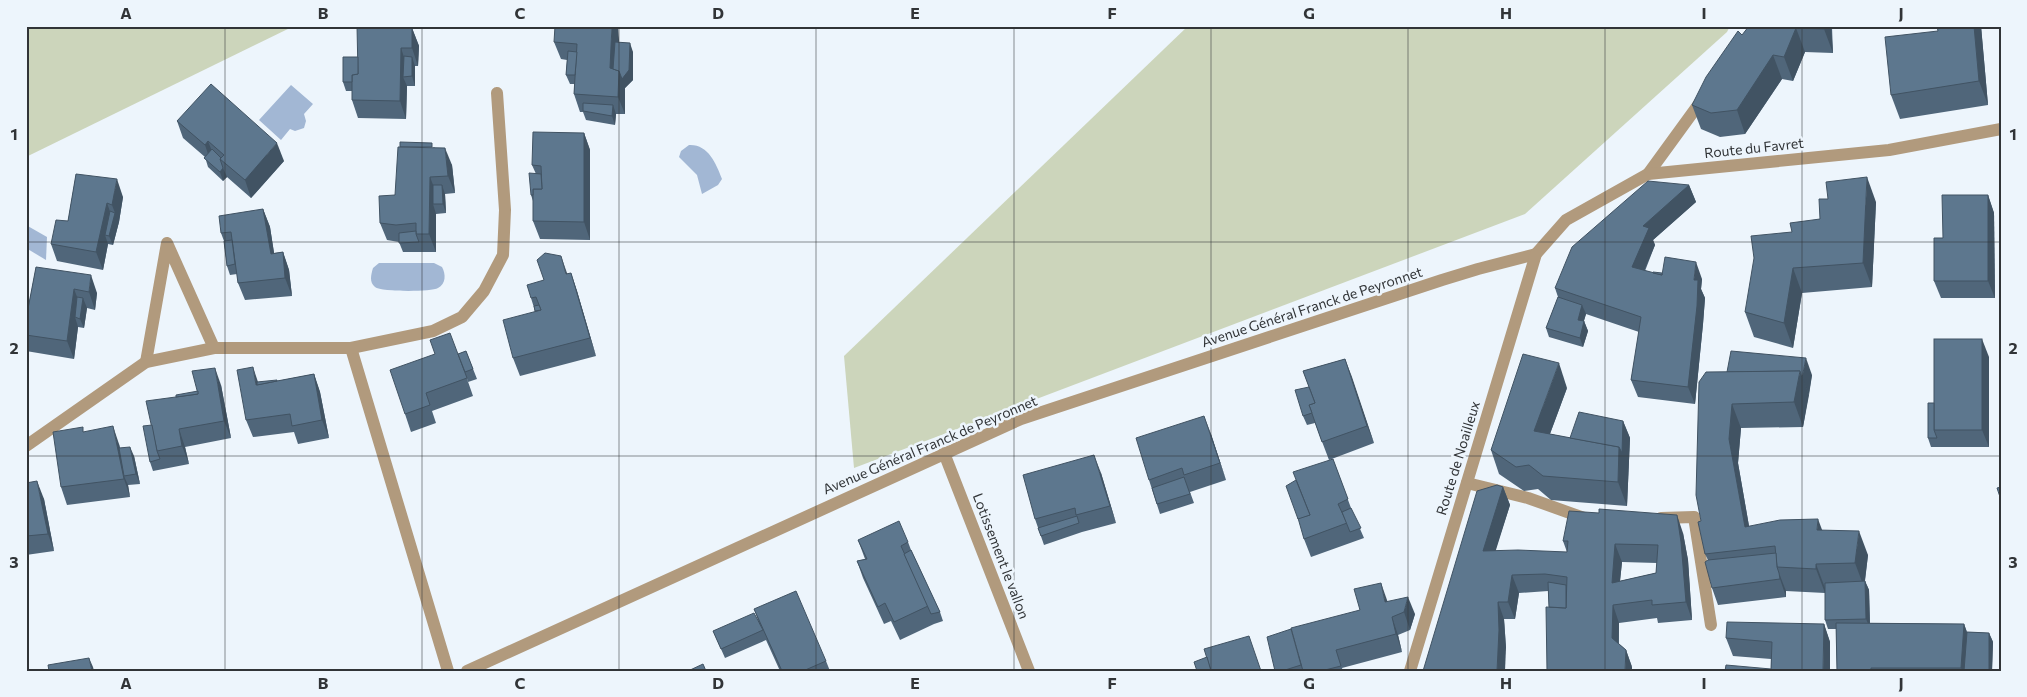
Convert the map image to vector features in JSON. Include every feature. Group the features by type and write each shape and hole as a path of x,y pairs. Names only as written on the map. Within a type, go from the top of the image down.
{"street":[{"path":"1648,174 1710,88"},
{"path":"26,446 146,362 214,348 351,348 433,331 462,317 484,291 502,254 505,210 497,93"},
{"name":"Route du Favret","path":"1536,254 1566,220 1648,174 1889,150 2001,129"},
{"path":"146,362 167,243 214,348"},
{"name":"Avenue Général Franck de Peyronnet","path":"467,671 1021,419 1442,280 1536,254"},
{"name":"Route de Noailleux","path":"1410,671 1536,254"},
{"path":"351,348 448,671"},
{"name":"Lotissement le vallon","path":"944,453 1029,671"},
{"path":"1466,483 1528,498 1585,519 1595,519"},
{"path":"1644,518 1694,518 1711,625"}],"green space":[{"path":"26,26 294,26 26,157"},
{"path":"1188,26 1730,26 1727,32 1525,214 854,468 844,356"}],"water":[{"path":"291,85 313,104 304,114 306,121 304,128 295,131 290,129 281,140 259,120"},
{"path":"689,145 706,151 714,161 722,179 718,185 702,194 697,175 679,157 681,151"},
{"path":"26,225 47,237 46,260 26,248"},
{"path":"379,263 434,263 442,267 445,276 444,281 438,288 426,290 396,291 379,289 373,285 371,278 373,268"}],"building":[{"path":"357,26 412,28 412,48 401,48 400,101 352,100 352,75 358,74"},
{"path":"555,26 612,26 610,68 619,71 618,97 574,94 577,44 554,42"},
{"path":"1749,26 1824,26 1824,29 1796,28 1784,57 1773,55 1737,110 1711,113 1692,105 1706,77 1738,31 1742,35"},
{"path":"1937,26 1974,26 1979,81 1891,95 1885,37 1938,31"},
{"path":"615,42 630,43 629,70 622,79 619,71 613,69"},
{"path":"568,51 577,52 575,75 566,75"},
{"path":"404,56 412,57 412,76 403,77"},
{"path":"343,57 358,57 358,74 352,75 352,82 343,82"},
{"path":"211,84 277,143 245,180 220,159 224,155 208,141 205,145 177,121"},
{"path":"583,103 613,105 612,116 583,111"},
{"path":"533,132 584,133 584,222 533,221 533,189 542,189 541,166 532,165"},
{"path":"400,142 432,143 432,147 400,147"},
{"path":"398,147 445,148 448,176 430,177 429,234 416,234 416,223 396,225 380,223 379,196 395,195"},
{"path":"212,149 221,158 223,168 220,172 204,158"},
{"path":"529,173 541,174 542,189 533,189 533,195 531,195"},
{"path":"76,174 117,179 112,205 107,203 96,252 51,244 56,220 68,221"},
{"path":"1867,177 1863,263 1793,268 1784,323 1745,312 1754,258 1751,236 1792,232 1790,223 1820,219 1819,199 1828,199 1826,182"},
{"path":"1648,181 1689,185 1643,226 1649,228 1632,267 1662,275 1665,257 1696,262 1694,280 1698,280 1697,306 1688,387 1631,380 1641,317 1555,288 1572,247"},
{"path":"433,185 442,185 443,204 433,204"},
{"path":"1942,195 1988,195 1988,281 1934,281 1934,238 1943,238"},
{"path":"263,209 271,254 283,252 285,278 238,283 231,232 221,233 219,216"},
{"path":"110,211 115,213 109,236 105,235"},
{"path":"416,231 419,242 399,243 399,233"},
{"path":"232,240 235,264 227,266 224,241"},
{"path":"545,253 561,256 566,274 571,273 590,338 513,358 503,320 541,310 536,297 531,298 527,285 544,280 537,260"},
{"path":"36,267 91,275 89,292 74,289 67,341 26,335 26,313"},
{"path":"77,297 83,298 80,319 75,317"},
{"path":"1558,297 1582,305 1578,320 1584,321 1580,338 1546,328"},
{"path":"539,305 541,310 535,311 534,306"},
{"path":"450,333 467,378 426,393 430,405 405,414 390,370 435,354 430,340"},
{"path":"1934,339 1982,339 1982,430 1934,430"},
{"path":"466,351 473,369 465,372 458,354"},
{"path":"1731,351 1806,358 1802,378 1800,371 1727,372"},
{"path":"1523,354 1559,363 1534,431 1619,447 1618,482 1543,476 1529,465 1516,467 1491,450"},
{"path":"1345,359 1367,426 1322,442 1309,405 1315,403 1303,371"},
{"path":"253,367 256,385 314,374 322,420 292,426 290,414 246,420 237,370"},
{"path":"215,368 224,421 179,429 182,446 157,451 146,401 198,394 192,371"},
{"path":"1800,371 1794,402 1732,404 1729,439 1745,527 1780,520 1818,519 1817,530 1859,531 1855,563 1816,564 1816,569 1777,567 1775,546 1705,554 1698,522 1701,521 1696,495 1699,382 1706,372"},
{"path":"277,381 257,385 257,382"},
{"path":"1309,387 1315,403 1309,405 1312,413 1303,416 1295,390"},
{"path":"198,391 198,394 176,397 176,395"},
{"path":"1928,403 1934,403 1934,430 1937,438 1928,438"},
{"path":"1579,412 1623,421 1622,453 1619,447 1570,438"},
{"path":"1204,416 1220,463 1184,475 1182,468 1149,480 1136,438"},
{"path":"152,425 160,459 150,462 143,426"},
{"path":"113,426 124,479 61,487 53,432 83,427 83,432"},
{"path":"130,447 136,474 124,476 119,448"},
{"path":"1094,455 1110,506 1076,515 1075,508 1035,519 1023,475"},
{"path":"1333,459 1348,499 1338,504 1347,523 1304,539 1298,518 1310,515 1293,472"},
{"path":"1184,477 1190,494 1157,504 1152,488"},
{"path":"1296,480 1310,515 1298,519 1286,486"},
{"path":"37,481 48,534 26,536 26,483"},
{"path":"1497,485 1503,487 1483,551 1567,552 1568,541 1563,541 1569,511 1599,513 1599,509 1677,515 1686,602 1652,605 1652,600 1613,605 1612,638 1626,650 1625,671 1547,671 1546,607 1566,608 1567,577 1545,574 1512,575 1508,602 1498,602 1497,671 1423,671 1477,491","holes":["1615,544 1658,545 1656,573 1612,583"]},
{"path":"2001,487 2001,500 1997,488"},
{"path":"1351,508 1361,528 1350,532 1342,512"},
{"path":"1077,516 1079,523 1041,536 1038,528"},
{"path":"899,521 908,542 901,546 928,606 894,622 885,603 878,607 857,561 867,559 858,540"},
{"path":"911,550 940,612 931,614 904,554"},
{"path":"1776,553 1780,579 1712,588 1705,562 1708,560"},
{"path":"1865,581 1866,619 1825,620 1825,583"},
{"path":"1548,582 1566,585 1566,608 1549,607"},
{"path":"1381,583 1385,602 1408,597 1404,612 1392,617 1396,634 1336,650 1341,666 1321,671 1303,671 1291,628 1360,610 1354,589"},
{"path":"796,591 826,661 803,671 782,671 754,609"},
{"path":"754,613 763,630 721,649 713,631"},
{"path":"1727,622 1824,624 1823,671 1725,671 1726,665 1771,669 1772,642 1726,638"},
{"path":"1836,623 1964,624 1961,668 1871,668 1871,671 1837,671"},
{"path":"1291,629 1301,665 1282,671 1275,671 1267,637"},
{"path":"1967,632 1989,633 1989,671 1964,671"},
{"path":"1249,636 1261,671 1211,671 1204,649"},
{"path":"1207,657 1211,671 1197,671 1194,662"},
{"path":"89,658 92,671 49,671 48,665"},
{"path":"703,664 706,671 688,671"}]}
